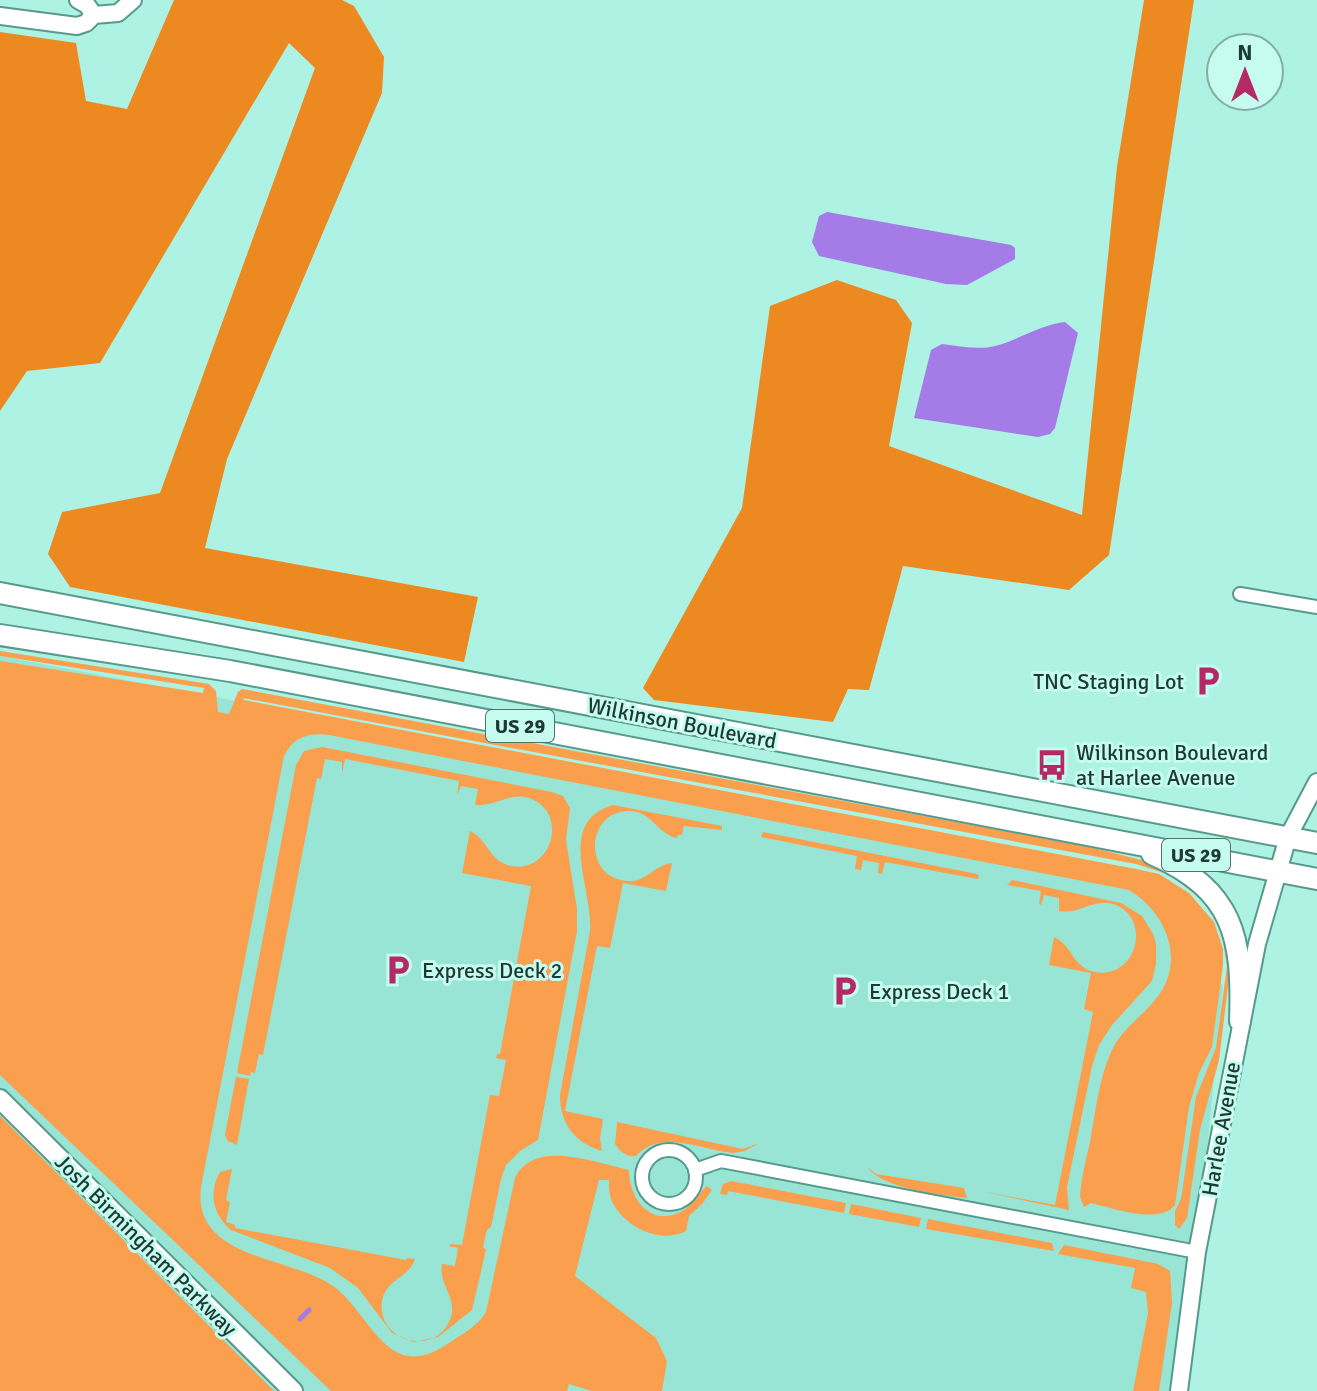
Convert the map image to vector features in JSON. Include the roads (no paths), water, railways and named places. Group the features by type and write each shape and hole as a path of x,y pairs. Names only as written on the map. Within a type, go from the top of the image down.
{"main road":[{"name":"Wilkinson Boulevard","path":"0,593 1317,843"},
{"name":"Wilkinson Boulevard","path":"0,635 230,671 1317,879"},
{"path":"690,758 696,725"},
{"path":"1115,839 1174,863 1196,877 1224,910 1237,949 1241,980 1240,1021"},
{"name":"Josh Birmingham Parkway","path":"0,1099 293,1391"}],"street":[{"path":"78,0 87,5 94,15"},
{"path":"0,16 77,26 94,15 118,13 133,0"},
{"path":"1240,594 1317,607"},
{"name":"Harlee Avenue","path":"1179,1391 1197,1252 1257,944 1288,837 1317,782"},
{"path":"670,1150 686,1156 695,1170 693,1188 681,1201 672,1204 654,1199 643,1185 642,1176 647,1160 661,1151 670,1150"},
{"path":"695,1170 721,1161 1197,1252"}],"waterway":[{"path":"300,1319 309,1310"}],"place":[{"name":"TNC Staging Lot","path":"1208,681"},
{"name":"Wilkinson Boulevard at Harlee Avenue","path":"1052,765"},
{"name":"Express Deck 2","path":"398,970"},
{"name":"Express Deck 1","path":"845,991"}]}
